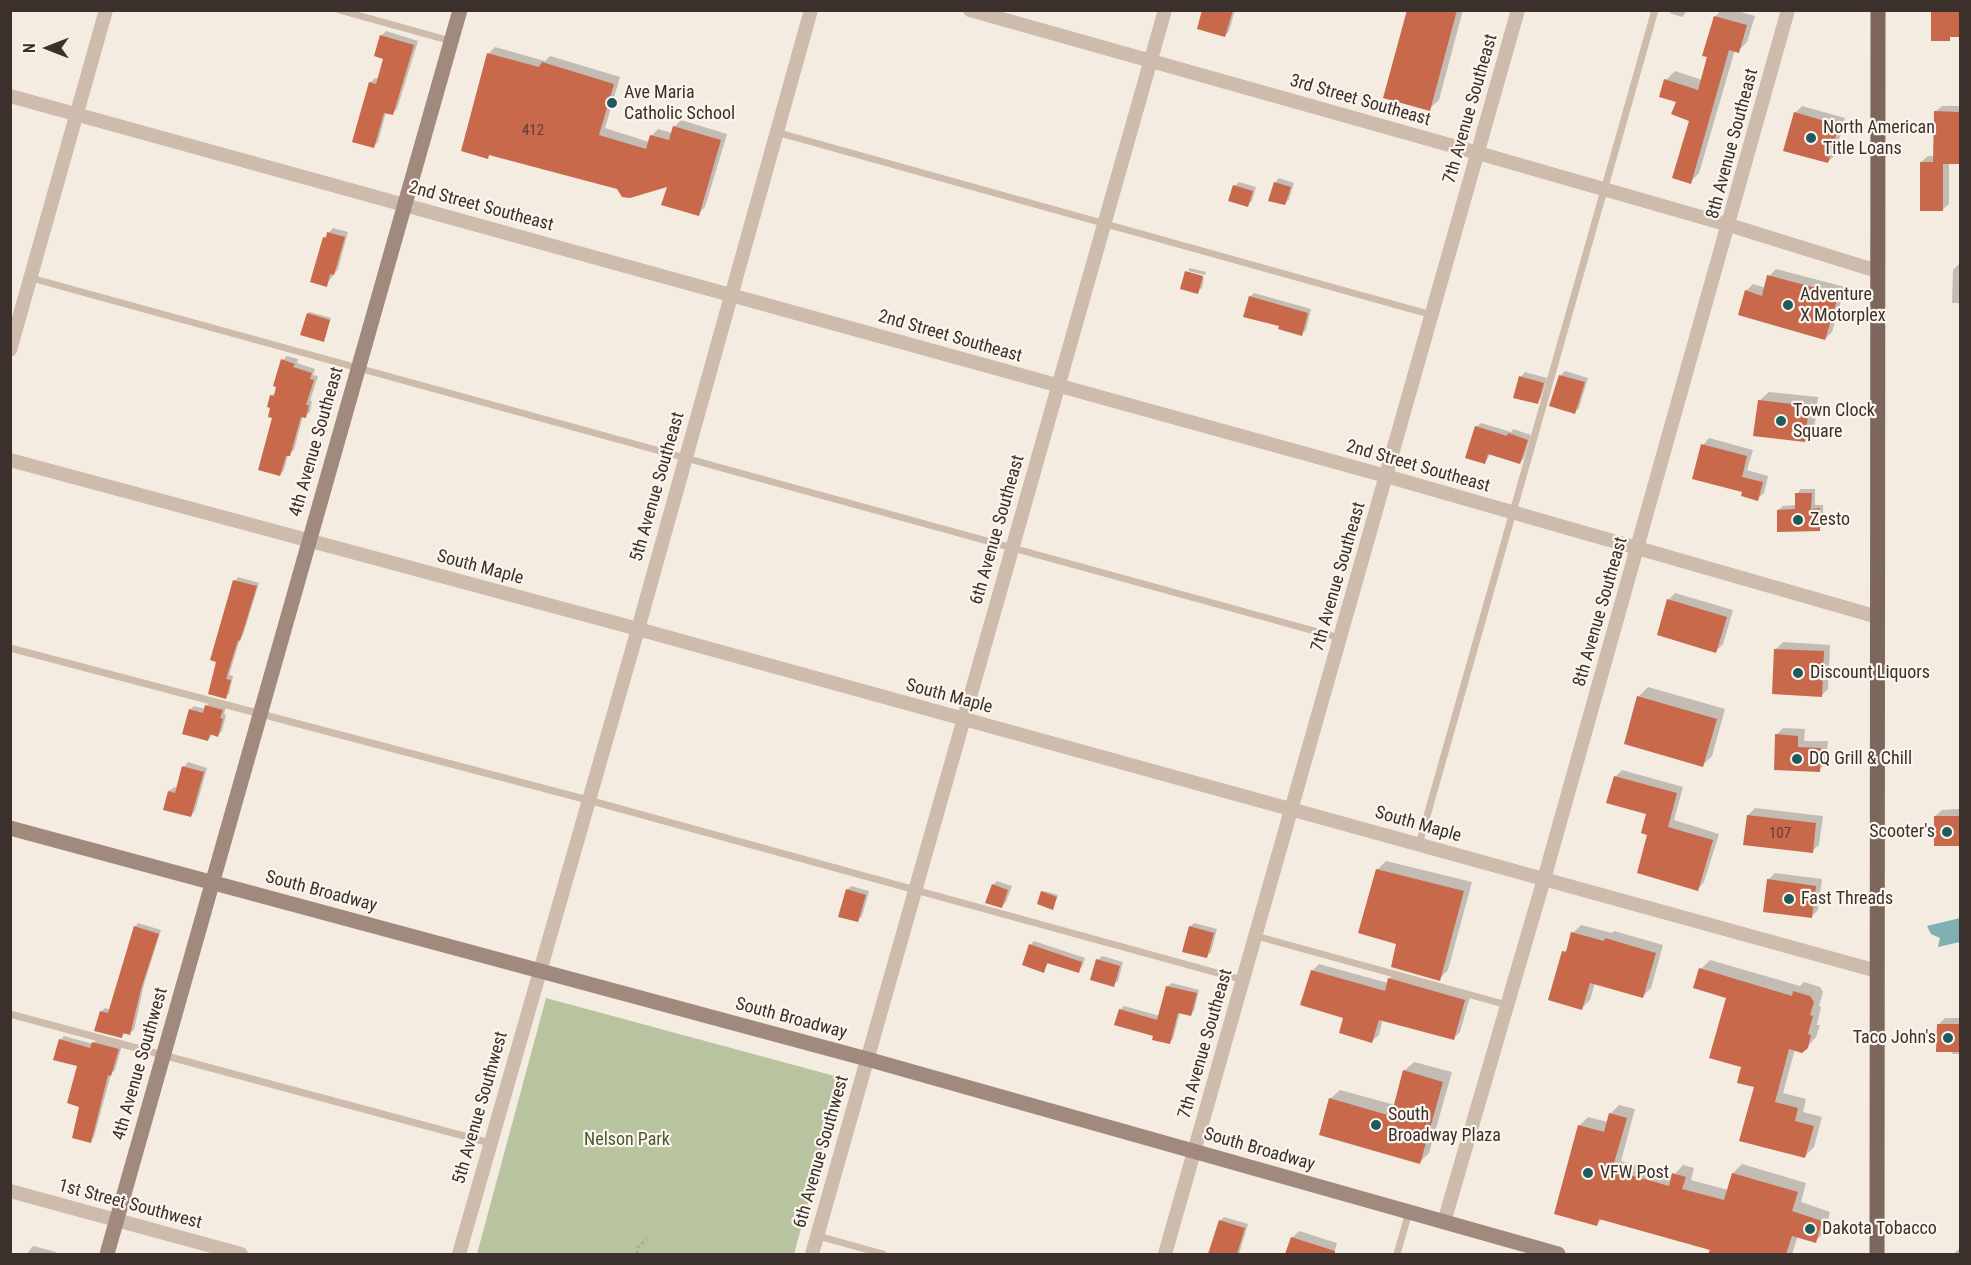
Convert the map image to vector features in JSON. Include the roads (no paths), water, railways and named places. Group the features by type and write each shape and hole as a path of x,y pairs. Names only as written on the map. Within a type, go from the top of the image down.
{"main road":[{"path":"1877,1254 1878,10"}],"street":[{"path":"10,350 106,10"},
{"name":"4th Avenue Southeast","path":"213,883 460,10"},
{"name":"5th Avenue Southeast","path":"539,972 638,629 811,10"},
{"name":"3rd Street Southeast","path":"970,10 1604,189 1877,271"},
{"name":"6th Avenue Southeast","path":"867,1059 1165,10"},
{"name":"7th Avenue Southeast","path":"1165,1254 1518,10"},
{"name":"8th Avenue Southeast","path":"1444,1222 1544,879 1788,10"},
{"name":"2nd Street Southeast","path":"10,96 1386,476 1878,617"},
{"name":"South Maple","path":"10,459 638,629 1877,971"},
{"name":"South Broadway","path":"10,828 867,1059 1557,1254"},
{"name":"4th Avenue Southwest","path":"108,1254 213,883"},
{"name":"5th Avenue Southwest","path":"459,1254 539,972"},
{"name":"6th Avenue Southwest","path":"812,1254 867,1059"},
{"name":"1st Street Southwest","path":"10,1191 241,1254"}],"lane":[{"path":"339,10 451,41"},
{"path":"1419,844 1655,10"},
{"path":"776,132 1432,315"},
{"path":"31,278 1340,638"},
{"path":"10,648 915,889 1243,980"},
{"path":"1256,936 1507,1005"},
{"path":"10,1014 490,1143"},
{"path":"1397,1254 1409,1212"},
{"path":"818,1236 883,1254"}],"water":[{"path":"1960,918 1960,942 1938,947 1940,938 1931,934 1927,926"}],"place":[{"name":"Ave Maria Catholic School","path":"612,103"},
{"name":"North American Title Loans","path":"1811,138"},
{"name":"Adventure X Motorplex","path":"1788,305"},
{"name":"Town Clock Square","path":"1781,421"},
{"name":"Zesto","path":"1798,520"},
{"name":"Discount Liquors","path":"1798,673"},
{"name":"DQ Grill & Chill","path":"1797,759"},
{"name":"Scooter's","path":"1947,832"},
{"name":"Fast Threads","path":"1789,899"},
{"name":"Taco John's","path":"1948,1038"},
{"name":"South Broadway Plaza","path":"1376,1125"},
{"name":"VFW Post","path":"1588,1173"},
{"name":"Dakota Tobacco","path":"1810,1229"}],"park label":[{"name":"Nelson Park","path":"627,1140"}]}
